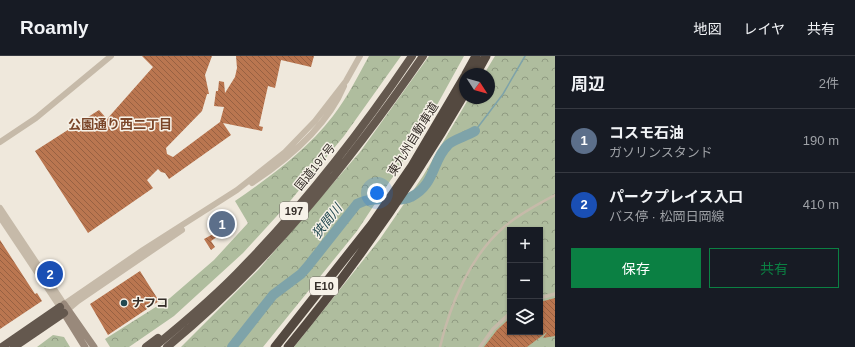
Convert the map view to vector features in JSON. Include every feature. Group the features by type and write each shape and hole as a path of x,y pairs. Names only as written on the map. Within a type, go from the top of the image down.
{"highway":[{"name":"国道197号","path":"154,347 195,312 249,261 340,155 412,56"},
{"name":"国道197号","path":"167,347 198,321 252,269 307,209 370,129 423,56"},
{"name":"東九州自動車道","path":"469,68 476,56"},
{"path":"479,68 486,56"},
{"name":"東九州自動車道","path":"446,118 459,89"},
{"name":"東九州自動車道","path":"288,347 313,317 376,226 412,166 459,101"},
{"name":"東九州自動車道","path":"275,347 376,226"},
{"path":"146,347 249,261"},
{"path":"15,347 64,308"},
{"path":"2,347 64,308"},
{"path":"174,347 198,321"}],"main road":[{"path":"64,308 85,347"},
{"path":"64,308 94,347"}],"street":[{"path":"0,142 36,118 111,56"},
{"path":"64,308 143,250 237,190 297,141 315,121 346,81 362,56"},
{"path":"0,208 64,308"},
{"path":"0,217 64,308"},
{"path":"543,297 555,294"},
{"path":"480,347 493,329 507,316"}],"lane":[{"path":"440,347 447,322 466,278 489,242 514,219 555,195"}],"green space":[{"path":"369,56 401,56 344,136 286,206 243,253 174,316 129,347 110,347 105,339 170,298 214,260 248,223 235,201 300,152 323,129 343,102"},
{"path":"429,56 464,56 421,134 357,231 263,347 181,347 259,269 360,152"},
{"path":"495,56 555,56 555,347 294,347 380,239 423,176 465,104 495,104 495,68 488,68"},
{"path":"53,335 64,337 70,347 37,347"}],"building":[{"path":"142,56 212,56 205,75 209,94 207,94 202,111 166,148 167,154 173,157 220,122 224,107 214,106 216,91 218,91 219,81 224,82 225,93 235,77 237,68 236,56 314,56 311,67 281,60 275,88 268,86 259,126 263,127 262,131 223,123 231,135 169,179 165,173 158,169 147,180 153,188 88,233 35,151 99,110 107,119 153,67"},
{"path":"222,215 230,228 211,241 215,247 211,250 204,239 215,233 208,224"},
{"path":"0,240 35,294 37,293 42,301 0,329"},
{"name":"ナフコ","path":"140,271 159,301 108,335 90,304"},
{"path":"555,298 555,336 543,338 547,332 543,335 543,301"},
{"path":"507,321 507,335 543,335 527,347 484,347 497,330"}],"waterway":[{"path":"475,131 503,94 525,56"},
{"name":"狭間川","path":"232,347 273,295 301,274 308,266 357,204 364,201 379,199 400,200 411,197 425,186 439,158 448,145 453,141 475,131"}],"place":[{"name":"コスモ石油","path":"222,224"},
{"name":"パークプレイス入口","path":"50,274"},
{"name":"ナフコ","path":"124,303"}],"district":[{"name":"公園通り西二丁目","path":"120,124"}]}
